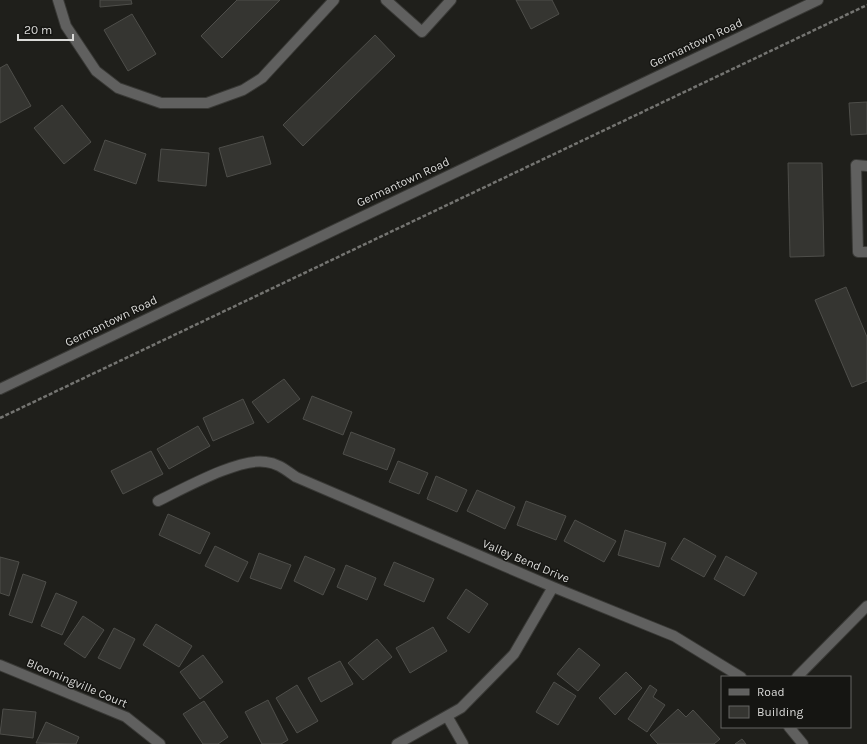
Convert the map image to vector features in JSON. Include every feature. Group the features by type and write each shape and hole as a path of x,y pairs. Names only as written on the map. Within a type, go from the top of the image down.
{"street":[{"path":"58,0 66,26 96,71 118,88 161,103 207,103 244,90 262,78 334,0"},
{"path":"386,0 422,32 451,0"},
{"name":"Germantown Road","path":"0,389 818,0"},
{"path":"867,166 856,165 858,252 867,252"},
{"name":"Valley Bend Drive","path":"158,501 239,464 264,461 281,467 296,477 553,587 674,636 739,676"},
{"path":"397,744 461,708 514,654 553,587"},
{"path":"798,676 867,606"},
{"name":"Bloomingville Court","path":"0,665 126,717 160,744"},
{"path":"447,716 463,744"},
{"path":"790,728 803,744"}],"path":[{"path":"0,418 867,5"}],"building":[{"path":"100,0 131,0 132,4 100,7"},
{"path":"237,0 280,0 222,58 201,36"},
{"path":"516,0 552,0 559,14 531,29"},
{"path":"132,14 156,54 128,71 104,30"},
{"path":"375,35 395,56 303,146 283,125"},
{"path":"7,64 31,106 0,123 0,68"},
{"path":"867,102 867,134 851,135 849,103"},
{"path":"62,105 91,142 64,164 34,128"},
{"path":"263,136 271,164 227,177 219,148"},
{"path":"105,140 146,154 136,184 94,170"},
{"path":"161,149 209,153 206,186 158,181"},
{"path":"788,163 822,163 824,256 790,257"},
{"path":"846,287 867,337 867,381 852,387 815,300"},
{"path":"284,379 300,399 268,423 252,402"},
{"path":"312,396 352,412 343,435 303,419"},
{"path":"243,399 254,423 213,441 203,418"},
{"path":"198,426 210,446 169,469 157,449"},
{"path":"351,432 395,449 387,470 343,454"},
{"path":"151,451 163,474 123,494 111,471"},
{"path":"398,461 428,473 419,494 389,482"},
{"path":"436,476 467,490 457,512 427,499"},
{"path":"477,490 515,507 505,529 467,511"},
{"path":"526,501 566,516 556,540 517,525"},
{"path":"168,514 210,533 200,554 159,535"},
{"path":"575,520 616,541 604,562 564,541"},
{"path":"625,530 666,543 659,567 618,555"},
{"path":"684,538 716,556 704,577 671,559"},
{"path":"215,546 248,562 238,582 205,566"},
{"path":"259,553 291,565 281,589 250,578"},
{"path":"305,556 335,569 323,595 294,581"},
{"path":"726,556 757,573 744,596 714,579"},
{"path":"0,557 19,562 9,596 0,593"},
{"path":"394,562 434,579 424,602 384,585"},
{"path":"346,565 376,578 367,600 337,587"},
{"path":"23,574 46,582 32,623 9,615"},
{"path":"466,589 488,604 469,633 447,618"},
{"path":"56,593 77,602 62,635 41,626"},
{"path":"83,616 104,630 85,658 64,644"},
{"path":"156,624 192,646 179,667 143,645"},
{"path":"433,627 447,651 410,673 396,648"},
{"path":"114,628 135,639 120,669 98,658"},
{"path":"377,639 392,657 363,680 348,663"},
{"path":"579,648 600,665 578,691 557,674"},
{"path":"203,655 223,682 200,699 180,672"},
{"path":"340,661 353,684 321,702 308,678"},
{"path":"626,672 642,688 615,715 599,698"},
{"path":"554,682 576,696 558,725 536,712"},
{"path":"297,685 318,721 297,733 276,698"},
{"path":"650,685 657,690 653,697 665,705 647,732 628,719"},
{"path":"268,700 288,740 281,744 262,744 245,712"},
{"path":"204,701 228,737 218,744 203,744 183,714"},
{"path":"3,709 36,712 33,738 0,734"},
{"path":"678,709 686,717 693,710 720,739 714,744 658,744 650,735"},
{"path":"46,722 79,737 76,744 36,743"},
{"path":"742,739 746,744 735,744"}]}
